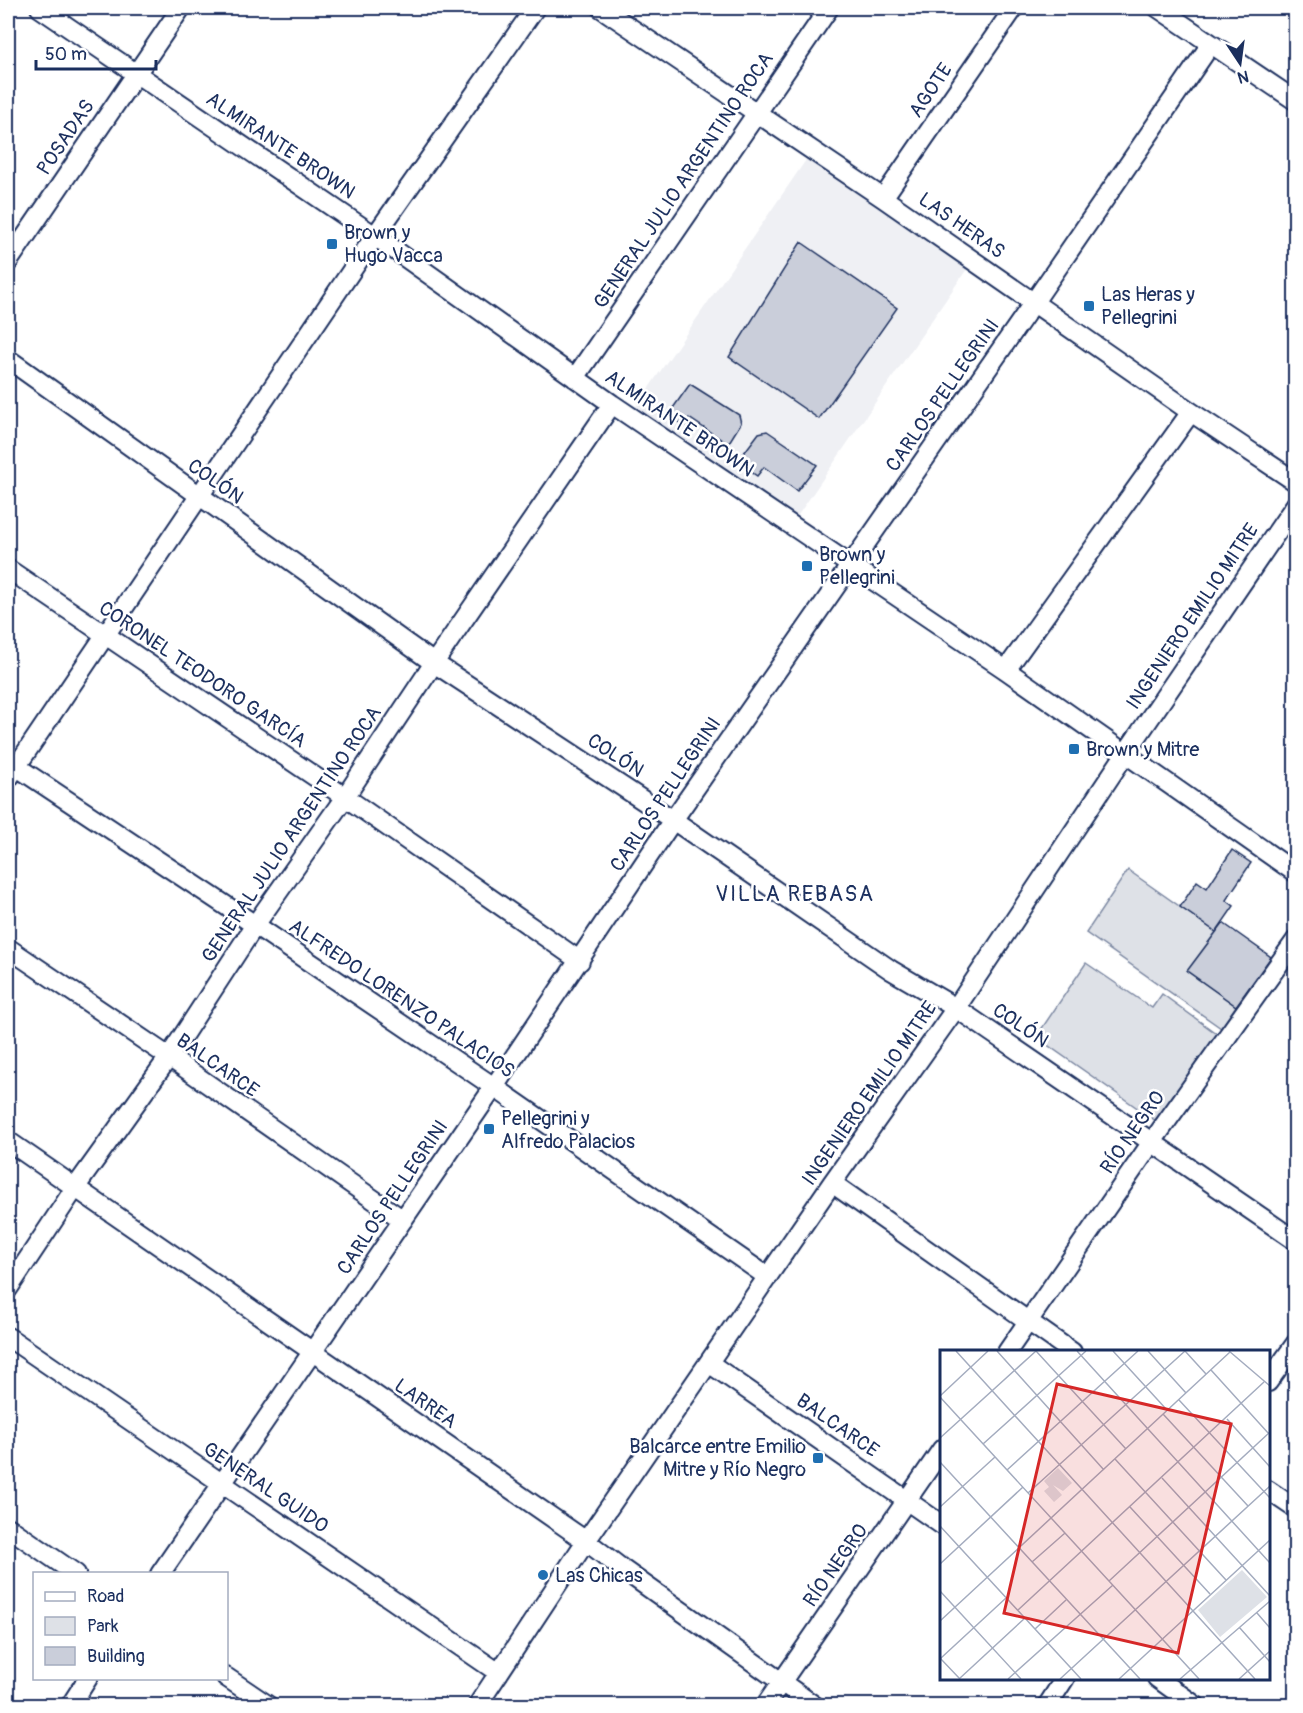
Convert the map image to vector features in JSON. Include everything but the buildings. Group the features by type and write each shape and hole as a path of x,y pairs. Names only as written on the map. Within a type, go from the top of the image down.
{"street":[{"name":"ALMIRANTE BROWN","path":"40,8 375,236 612,404 1006,670 1296,873"},
{"name":"POSADAS","path":"8,262 181,8"},
{"path":"10,769 104,635 375,236 535,8"},
{"name":"LAS HERAS","path":"601,8 757,112 1296,482"},
{"name":"GENERAL JULIO ARGENTINO ROCA","path":"575,378 829,8"},
{"name":"AGOTE","path":"883,198 1014,8"},
{"path":"1158,8 1296,101"},
{"name":"CARLOS PELLEGRINI","path":"161,1572 313,1353 674,820 1211,44"},
{"name":"COLÓN","path":"8,359 434,663 674,820 891,970 956,1008 1296,1241"},
{"name":"GENERAL JULIO ARGENTINO ROCA","path":"8,1289 75,1188 169,1058 255,925 345,797 612,404"},
{"path":"1006,670 1191,412"},
{"name":"INGENIERO EMILIO MITRE","path":"477,1706 586,1541 832,1183 956,1008 1296,504"},
{"name":"CORONEL TEODORO GARCÍA","path":"8,569 345,797 580,961"},
{"name":"ALFREDO LORENZO PALACIOS","path":"10,769 255,925 768,1277"},
{"name":"RÍO NEGRO","path":"1009,1350 1152,1142 1296,940"},
{"name":"BALCARCE","path":"8,948 402,1220"},
{"name":"LARREA","path":"8,1141 586,1541 815,1706"},
{"path":"832,1183 1069,1350"},
{"name":"GENERAL GUIDO","path":"8,1337 499,1673"},
{"path":"1270,1381 1296,1343"},
{"name":"BALCARCE","path":"709,1363 940,1524"},
{"name":"RÍO NEGRO","path":"765,1706 940,1452"},
{"path":"1270,1491 1296,1509"},
{"path":"8,1527 73,1572"},
{"path":"228,1678 269,1706"},
{"path":"70,1706 87,1680"},
{"path":"1047,1706 1064,1680"},
{"path":"1160,1680 1196,1706"}],"shaded area":[{"path":"808,157 969,266 796,518 635,408"}],"green space":[{"path":"1128,870 1216,932 1187,971 1236,1006 1221,1028 1086,933"},
{"path":"1086,963 1152,1008 1162,994 1217,1034 1156,1121 1036,1037"}],"place":[{"name":"Brown y Hugo Vacca","path":"332,244"},
{"name":"Las Heras y Pellegrini","path":"1089,306"},
{"name":"Brown y Pellegrini","path":"807,566"},
{"name":"Brown y Mitre","path":"1074,749"},
{"name":"Pellegrini y Alfredo Palacios","path":"489,1129"},
{"name":"Balcarce entre Emilio Mitre y Río Negro","path":"818,1458"},
{"name":"Las Chicas","path":"543,1575"}],"district":[{"name":"VILLA REBASA","path":"795,893"}]}
